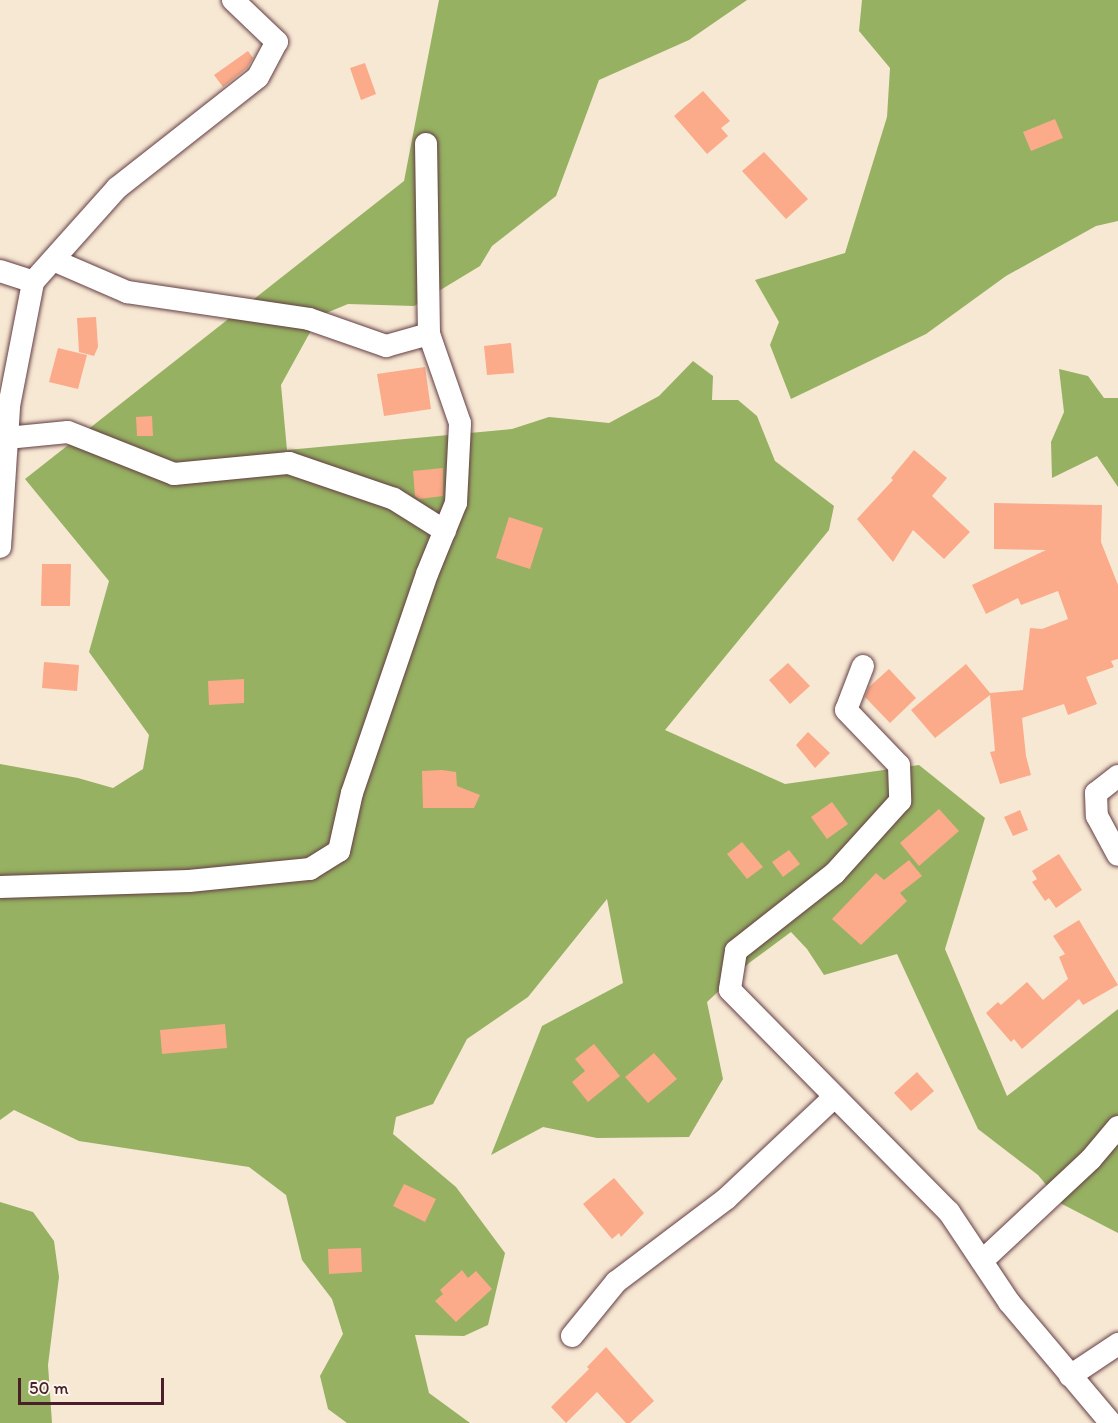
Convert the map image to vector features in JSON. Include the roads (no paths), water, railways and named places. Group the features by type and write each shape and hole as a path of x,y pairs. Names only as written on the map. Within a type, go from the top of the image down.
{"street":[{"path":"0,547 9,406 33,282 117,188 258,77 277,42 233,0"},
{"path":"0,887 189,881 310,869 339,851 352,793 427,574 456,503 460,423 429,334 426,144"},
{"path":"53,260 127,292 309,319 386,346 429,334"},
{"path":"0,271 33,282"},
{"path":"7,438 68,432 174,474 289,463 394,499 445,531"},
{"path":"863,666 846,710 898,765 900,801 835,873 736,951 730,990 949,1212 1009,1302 1111,1423"},
{"path":"1118,776 1096,793 1097,816 1118,855"},
{"path":"572,1336 616,1282 727,1198 834,1097"},
{"path":"982,1261 1091,1159 1118,1127"},
{"path":"1070,1376 1118,1344"}]}
